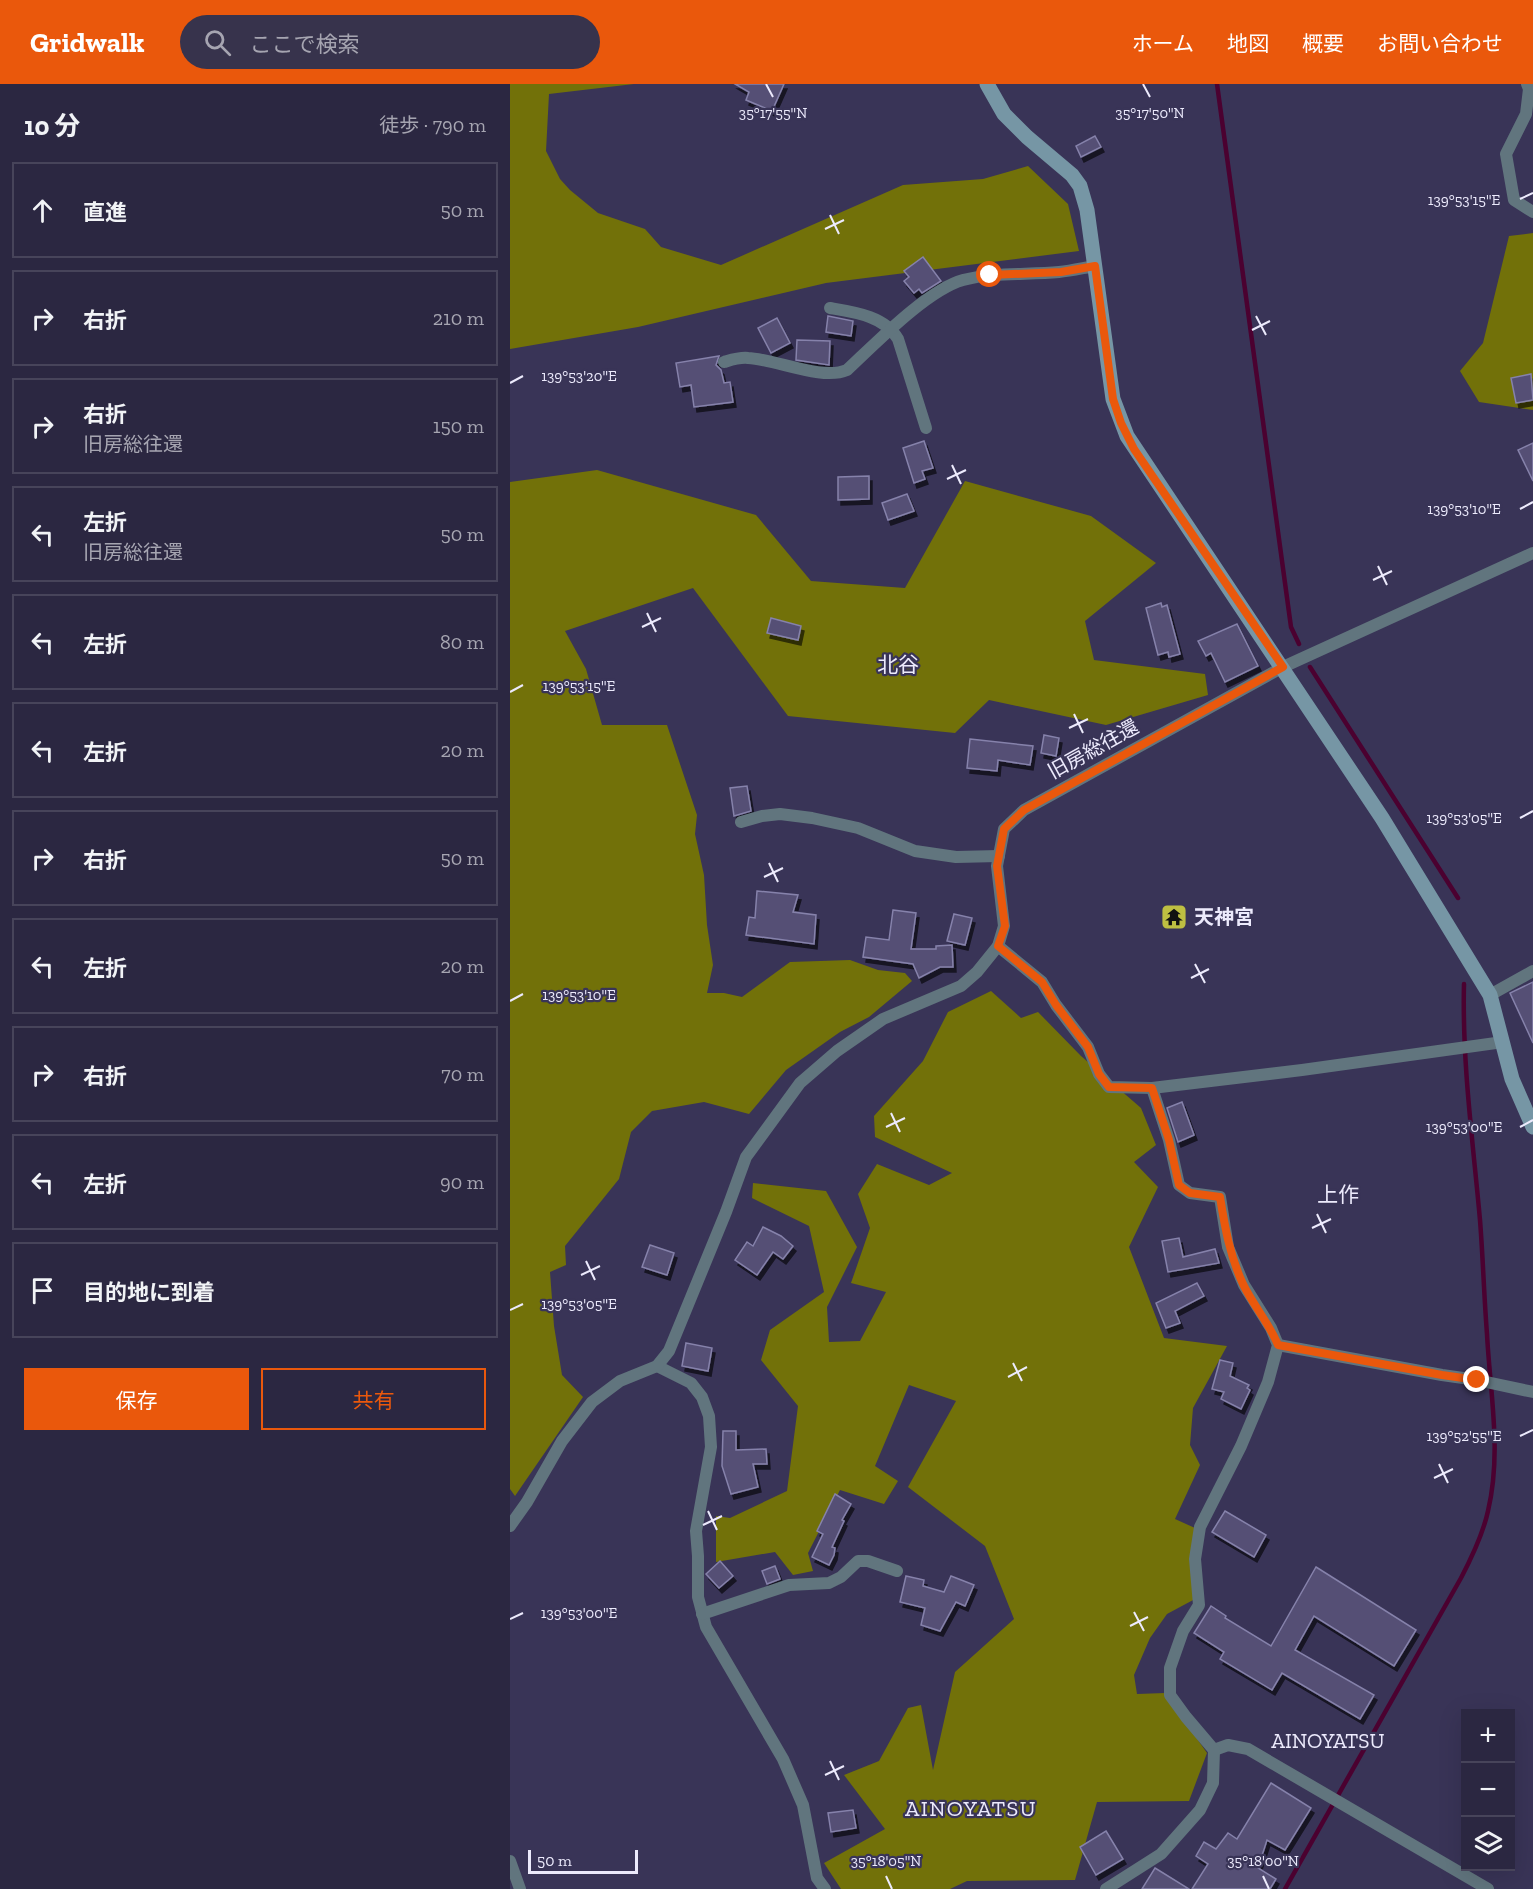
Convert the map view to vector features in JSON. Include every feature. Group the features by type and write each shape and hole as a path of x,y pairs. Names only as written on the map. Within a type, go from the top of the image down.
{"street":[{"path":"987,84 1004,114 1027,138 1067,171 1080,186 1087,210 1113,399 1121,423 1134,449 1283,667 1388,828 1490,995 1512,1079 1533,1127"},
{"path":"1527,84 1529,88 1526,114 1506,154 1514,200 1533,212"},
{"path":"724,362 747,358 797,368 840,373 847,370 936,293 961,281 990,275 1061,272 1095,266"},
{"path":"830,308 859,312 892,329 898,339 926,428"},
{"name":"旧房総往還","path":"657,1366 669,1351 746,1157 800,1083 837,1051 883,1019 960,986 977,972 998,946 1005,926 997,866 999,855 1004,829 1024,810 1283,667 1533,553"},
{"path":"741,822 771,815 812,818 858,828 915,851 956,856 999,855"},
{"path":"998,946 1042,982 1056,1005 1088,1047 1099,1074 1109,1087 1152,1088 1503,1042"},
{"path":"1490,995 1533,971"},
{"path":"1106,1889 1161,1854 1200,1810 1213,1783 1214,1750 1170,1695 1170,1668 1183,1631 1199,1605 1196,1559 1200,1527 1242,1446 1268,1382 1278,1345 1271,1328 1244,1285 1228,1247 1220,1197 1190,1193 1179,1185 1169,1140 1152,1088"},
{"path":"1278,1345 1533,1392"},
{"path":"510,1526 527,1502 562,1441 592,1402 620,1381 657,1366 691,1383 702,1397 709,1416 711,1447 696,1531 698,1597 702,1614 711,1636 783,1759 803,1805 817,1878 825,1889"},
{"path":"702,1614 789,1585 829,1583 842,1577 858,1561 868,1561 897,1571"},
{"path":"1214,1750 1228,1745 1248,1749 1345,1803 1488,1889"},
{"path":"510,1861 520,1889"}],"shaded area":[{"path":"510,84 634,84 549,94 546,151 560,179 598,213 645,229 661,247 721,265 903,185 983,179 1028,166 1068,204 1079,251 826,283 638,327 510,349"},
{"path":"1533,233 1533,410 1479,402 1460,371 1483,343 1509,236"},
{"path":"597,470 756,515 811,581 905,588 965,481 1091,516 1156,563 1085,621 1094,660 1205,674 1208,695 1106,725 989,700 955,733 788,716 693,588 565,631 586,669 602,725 667,725 697,815 695,834 704,875 707,925 713,965 707,993 724,993 742,997 790,962 850,960 878,970 905,973 912,981 869,1017 840,1032 786,1070 749,1114 704,1102 652,1111 631,1132 619,1179 565,1246 566,1265 550,1272 554,1326 562,1375 583,1397 515,1496 510,1489 510,482"},
{"path":"991,991 1021,1018 1038,1012 1081,1056 1141,1108 1156,1145 1134,1162 1158,1187 1129,1247 1164,1338 1227,1346 1193,1408 1190,1445 1200,1465 1175,1519 1195,1528 1195,1599 1167,1614 1150,1638 1134,1675 1137,1694 1165,1693 1207,1753 1189,1801 1097,1802 1075,1880 967,1881 950,1889 841,1889 824,1863 885,1829 844,1775 879,1761 908,1708 921,1705 933,1770 955,1672 1014,1619 985,1546 908,1487 956,1401 909,1385 875,1466 898,1481 884,1504 840,1490 808,1553 813,1571 793,1575 775,1552 716,1562 716,1516 730,1518 787,1491 798,1406 761,1360 770,1330 824,1292 809,1226 752,1198 753,1183 826,1191 857,1247 827,1307 829,1342 860,1341 886,1292 851,1283 870,1228 858,1194 877,1164 929,1185 952,1173 875,1137 874,1116 923,1061 948,1012"}],"building":[{"path":"735,84 784,84 772,111 746,100 749,92"},
{"path":"1095,136 1101,147 1081,157 1076,146"},
{"path":"923,257 941,281 922,293 919,289 914,293 904,281 909,277 904,271"},
{"path":"828,316 853,321 851,336 826,332"},
{"path":"777,318 790,343 771,353 758,328"},
{"path":"797,340 830,341 829,365 796,360"},
{"path":"719,356 716,365 721,370 724,383 730,382 733,402 694,407 691,385 680,387 676,363"},
{"path":"1531,374 1533,400 1516,403 1511,378"},
{"path":"924,441 933,468 922,471 925,479 914,483 903,448"},
{"path":"1533,443 1533,481 1518,450"},
{"path":"869,476 869,499 838,500 838,477"},
{"path":"907,494 914,511 888,520 882,503"},
{"path":"1161,603 1162,607 1167,605 1180,654 1169,657 1168,652 1158,655 1146,608"},
{"path":"771,618 801,626 798,640 767,633"},
{"path":"1237,624 1258,666 1225,682 1211,653 1206,656 1198,641"},
{"path":"1044,735 1059,738 1056,756 1041,753"},
{"path":"970,739 1033,746 1030,765 998,760 997,771 967,768"},
{"path":"747,786 751,811 734,816 730,788"},
{"path":"757,891 798,895 793,912 816,915 814,944 746,935 749,917 755,918"},
{"path":"893,910 916,913 911,949 936,949 936,946 952,945 953,967 940,967 919,978 913,964 863,957 866,937 889,940"},
{"path":"954,914 972,918 965,945 947,941"},
{"path":"1533,982 1533,1043 1510,993"},
{"path":"1182,1102 1194,1135 1178,1142 1167,1108"},
{"path":"763,1227 781,1236 793,1246 783,1259 773,1252 757,1275 735,1260 747,1242 753,1246"},
{"path":"1179,1238 1183,1257 1215,1249 1219,1263 1168,1272 1162,1241"},
{"path":"650,1245 674,1253 667,1275 642,1267"},
{"path":"1197,1283 1204,1296 1175,1311 1180,1323 1166,1328 1156,1303"},
{"path":"686,1343 712,1348 708,1371 682,1366"},
{"path":"1220,1360 1233,1363 1230,1376 1249,1385 1247,1388 1250,1390 1241,1409 1221,1399 1224,1392 1212,1389"},
{"path":"723,1431 736,1431 736,1450 766,1449 767,1464 753,1464 758,1487 731,1494 722,1466"},
{"path":"835,1494 851,1504 832,1547 835,1548 834,1555 829,1565 812,1557 823,1534 817,1531"},
{"path":"1225,1511 1266,1535 1254,1557 1212,1532"},
{"path":"720,1561 733,1576 719,1588 706,1574"},
{"path":"775,1566 780,1579 767,1584 762,1571"},
{"path":"1316,1567 1416,1630 1394,1666 1314,1616 1295,1650 1374,1695 1360,1719 1282,1673 1272,1690 1220,1659 1224,1652 1194,1633 1211,1606 1226,1616 1225,1618 1271,1646"},
{"path":"906,1576 924,1580 923,1586 944,1592 951,1576 974,1585 965,1606 956,1602 940,1631 921,1625 925,1608 900,1602"},
{"path":"1271,1783 1311,1808 1285,1850 1267,1840 1258,1868 1276,1879 1270,1889 1192,1889 1208,1864 1196,1856 1204,1842 1216,1849 1228,1833 1237,1839"},
{"path":"853,1810 856,1828 831,1832 828,1813"},
{"path":"1106,1831 1123,1859 1096,1875 1080,1847"},
{"path":"1155,1868 1189,1889 1142,1889"}],"waterway":[{"path":"1217,84 1291,627 1299,644"},
{"path":"1310,667 1458,898"},
{"path":"1285,1889 1461,1578 1477,1545 1488,1511 1494,1467 1494,1422 1480,1220 1466,1073 1464,984"}],"place":[{"name":"天神宮","path":"1174,917"}],"district":[{"name":"北谷","path":"898,665"},
{"name":"上作","path":"1338,1195"},
{"name":"AINOYATSU","path":"1328,1741"},
{"name":"AINOYATSU","path":"971,1808"}],"route":[{"path":"990,275 1061,272 1095,266 1113,399 1121,423 1134,449 1283,667 1024,810 1004,829 997,866 1005,926 998,946 1042,982 1056,1005 1088,1047 1099,1074 1109,1087 1152,1088 1169,1140 1179,1185 1190,1193 1220,1197 1228,1247 1244,1285 1271,1328 1278,1345 1477,1380"}]}
